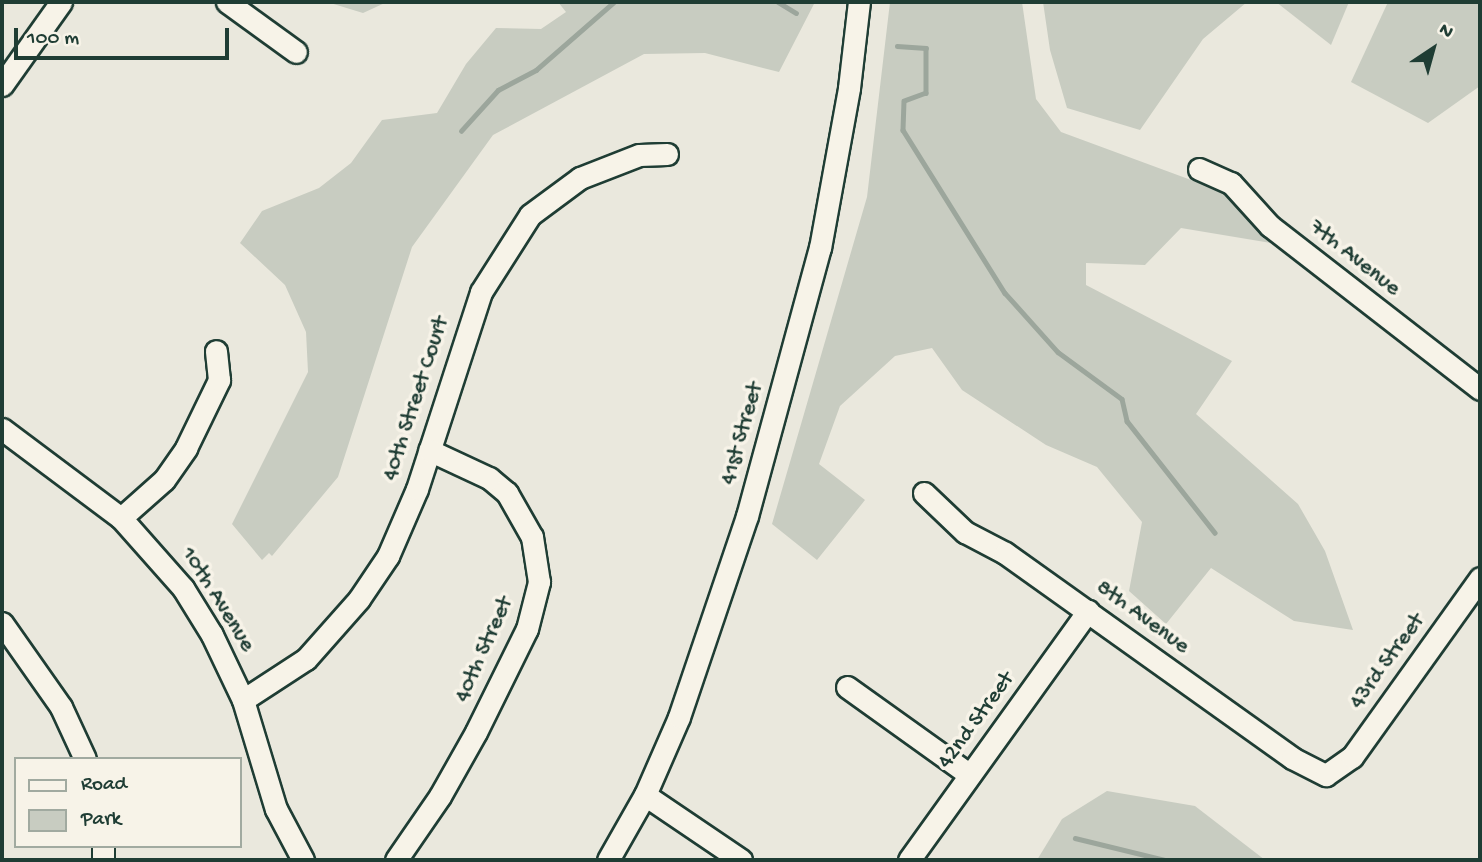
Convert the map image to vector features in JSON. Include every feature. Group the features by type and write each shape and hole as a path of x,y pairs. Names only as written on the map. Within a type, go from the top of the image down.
{"street":[{"path":"2,85 61,2"},
{"path":"227,2 296,52"},
{"name":"41st Street","path":"608,860 645,795 721,603 807,303 849,89 859,2"},
{"name":"40th Street Court","path":"243,700 306,659 359,599 398,535 481,292 530,215 580,178 639,155 667,154"},
{"name":"7th Avenue","path":"1199,169 1231,184 1270,226 1480,389"},
{"path":"121,519 158,487 186,448 219,380 216,351"},
{"name":"10th Avenue","path":"5,437 121,519 183,588 243,700 276,809 303,860"},
{"name":"40th Street","path":"396,860 440,796 477,732 527,629 539,582 532,537 507,494 489,478 429,450"},
{"name":"8th Avenue","path":"924,493 965,532 1005,553 1292,758 1310,770 1334,773"},
{"name":"43rd Street","path":"1334,773 1352,757 1480,578"},
{"name":"42nd Street","path":"909,860 1088,611"},
{"path":"2,623 61,708 84,757"},
{"path":"847,687 970,775"},
{"path":"645,795 741,860"}],"green space":[{"path":"327,2 387,2 363,13"},
{"path":"558,2 815,2 779,72 705,53 644,54 493,135 412,247 338,477 272,556 269,553 262,560 232,524 308,372 306,332 285,285 240,243 262,211 319,188 351,163 382,120 437,113 466,64 496,28 541,29 566,12"},
{"path":"890,2 1022,2 1036,99 1061,132 1229,194 1271,243 1181,228 1145,265 1086,263 1086,285 1232,361 1196,414 1298,504 1325,551 1353,630 1294,621 1211,568 1166,624 1129,591 1142,522 1097,467 1046,445 962,390 932,348 895,356 840,406 819,464 865,500 817,560 772,524 867,197"},
{"path":"1043,2 1247,2 1203,39 1140,130 1067,108 1050,50"},
{"path":"1276,2 1349,2 1331,45"},
{"path":"1388,2 1480,2 1480,86 1428,123 1351,82"},
{"path":"1107,791 1195,806 1265,860 1037,860 1062,819"}],"waterway":[{"path":"461,131 498,90 536,70 614,2"},
{"path":"778,2 796,13"},
{"path":"897,46 926,48 926,93 904,101 903,130 1005,293 1058,352 1122,399 1127,421 1215,533"},
{"path":"1075,838 1165,860"}]}
